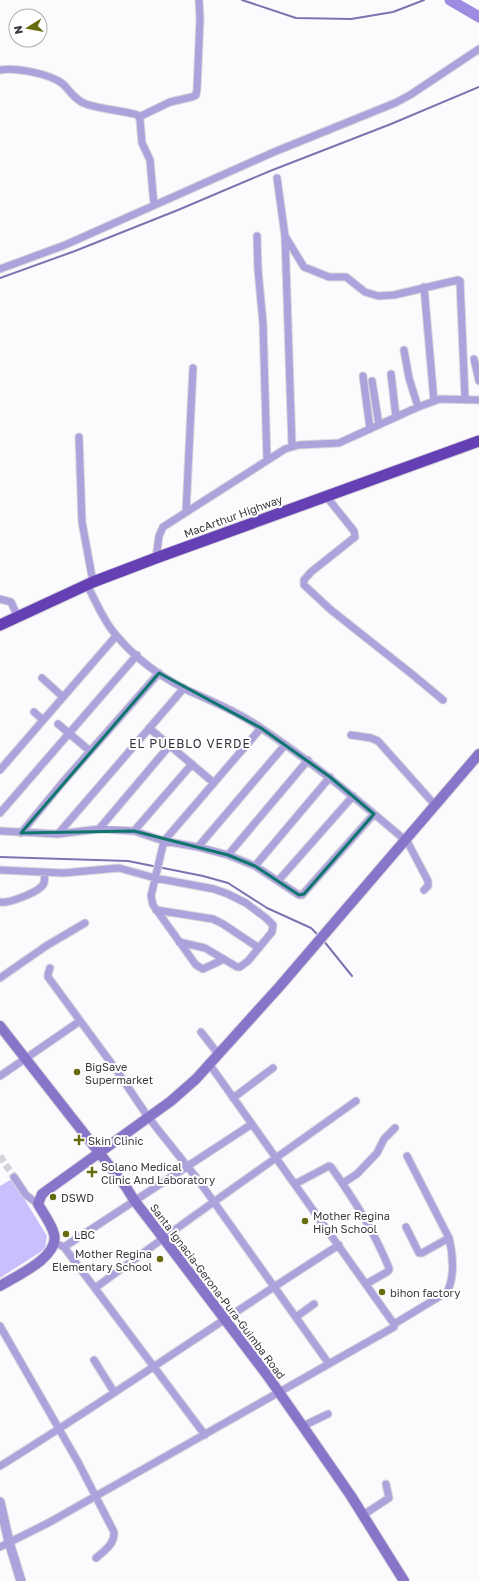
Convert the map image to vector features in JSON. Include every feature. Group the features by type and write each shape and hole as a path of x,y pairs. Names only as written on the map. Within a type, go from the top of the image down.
{"highway":[{"name":"MacArthur Highway","path":"0,625 90,584 156,558 479,441"}],"main road":[{"path":"0,1286 43,1259 59,1245 53,1230 38,1204 40,1197 46,1190 186,1089 210,1065 479,754"},
{"name":"Santa Ignacia-Gerona-Pura-Guimba Road","path":"0,1026 126,1187 134,1200 279,1392 363,1515 404,1581"}],"street":[{"path":"139,117 170,102 196,95 200,28 199,0"},
{"path":"0,269 65,245 281,149 395,103 410,95 479,48"},
{"path":"0,70 10,69 50,77 61,83 77,100 85,104 135,114 139,117 142,140 150,160 154,205"},
{"path":"277,178 285,236 292,446"},
{"path":"257,236 258,270 263,323 267,460"},
{"path":"285,236 304,267 329,277 346,277 359,288 371,294 388,296 424,287 458,280 460,281 465,398"},
{"path":"424,287 434,401"},
{"path":"404,350 412,388 418,407"},
{"path":"474,359 479,381"},
{"path":"186,512 193,368"},
{"path":"390,374 396,418"},
{"path":"363,376 370,429"},
{"path":"372,381 379,425"},
{"path":"156,558 160,531 186,512 285,449 292,446 339,443 434,401 446,398 479,400"},
{"path":"78,437 82,522 90,584 110,628 116,636 136,655 159,673 184,688 226,708 261,728 330,777 405,840 428,881 428,886 424,890"},
{"path":"326,496 354,531 355,537 311,572 304,580 304,585 331,610 443,700"},
{"path":"0,599 11,602 18,617"},
{"path":"0,770 116,636"},
{"path":"0,813 136,655"},
{"path":"21,833 90,750 159,673"},
{"path":"42,678 63,697"},
{"path":"58,834 184,688"},
{"path":"34,712 43,720"},
{"path":"58,724 90,750"},
{"path":"149,728 214,783"},
{"path":"224,959 206,968 200,968 196,965 156,910 151,899 164,841 261,728"},
{"path":"351,735 371,738 378,741 435,805"},
{"path":"99,829 170,745"},
{"path":"198,847 285,745"},
{"path":"228,855 308,760"},
{"path":"134,831 192,764"},
{"path":"255,866 330,777"},
{"path":"278,881 353,796"},
{"path":"0,831 58,834 99,829 134,831 164,841 198,847 228,855 255,866 299,895 304,894 374,814"},
{"path":"0,870 73,873 116,868 214,889 228,894 246,903 273,925 272,932 243,966 240,967 237,967 205,948 179,942"},
{"path":"0,902 10,901 41,888 44,883 44,872"},
{"path":"156,910 213,919 259,948"},
{"path":"0,978 46,946 85,923"},
{"path":"50,968 48,977 117,1071 148,1117 188,1166 329,1364"},
{"path":"0,1076 80,1021"},
{"path":"201,1032 219,1054"},
{"path":"210,1065 394,1324"},
{"path":"233,1098 273,1068"},
{"path":"95,1288 356,1101"},
{"path":"205,1435 95,1288 59,1245 134,1200 252,1124"},
{"path":"343,1183 357,1174 380,1149 384,1139 395,1128"},
{"path":"0,1547 205,1435 392,1329 394,1324 447,1292 451,1274 452,1252 449,1238 407,1156"},
{"path":"295,1184 329,1166 343,1183 366,1218 389,1268 387,1272 366,1284"},
{"path":"14,1177 26,1195 38,1204"},
{"path":"406,1227 419,1253 422,1253 449,1238"},
{"path":"0,1466 60,1429 274,1285 339,1245"},
{"path":"296,1317 314,1304"},
{"path":"0,1326 60,1429 114,1535 111,1544 96,1558"},
{"path":"94,1360 114,1392"},
{"path":"303,1426 328,1414"},
{"path":"363,1515 389,1498 386,1484"},
{"path":"0,1502 9,1542 21,1581"}],"highlighted area":[{"path":"159,673 261,728 330,777 374,814 304,894 299,895 255,866 228,855 134,831 21,833"}],"shaded area":[{"path":"12,1179 47,1236 45,1249 0,1278 0,1186"}],"waterway":[{"path":"242,0 296,18 351,19 393,12 424,0"},
{"path":"450,0 479,17"},
{"path":"0,278 75,251 178,210 270,171 391,124 479,87"},
{"path":"0,857 128,861 203,876 228,883 267,908 311,928 318,935"},
{"path":"323,940 352,976"}],"tunnel":[{"path":"0,1156 14,1177"}],"place":[{"name":"BigSave Supermarket","path":"77,1072"},
{"name":"Skin Clinic","path":"79,1140"},
{"name":"Solano Medical Clinic And Laboratory","path":"92,1172"},
{"name":"DSWD","path":"53,1197"},
{"name":"Mother Regina High School","path":"305,1221"},
{"name":"LBC","path":"66,1234"},
{"name":"Mother Regina Elementary School","path":"160,1259"},
{"name":"bihon factory","path":"382,1292"}],"district":[{"name":"EL PUEBLO VERDE","path":"190,743"}]}
